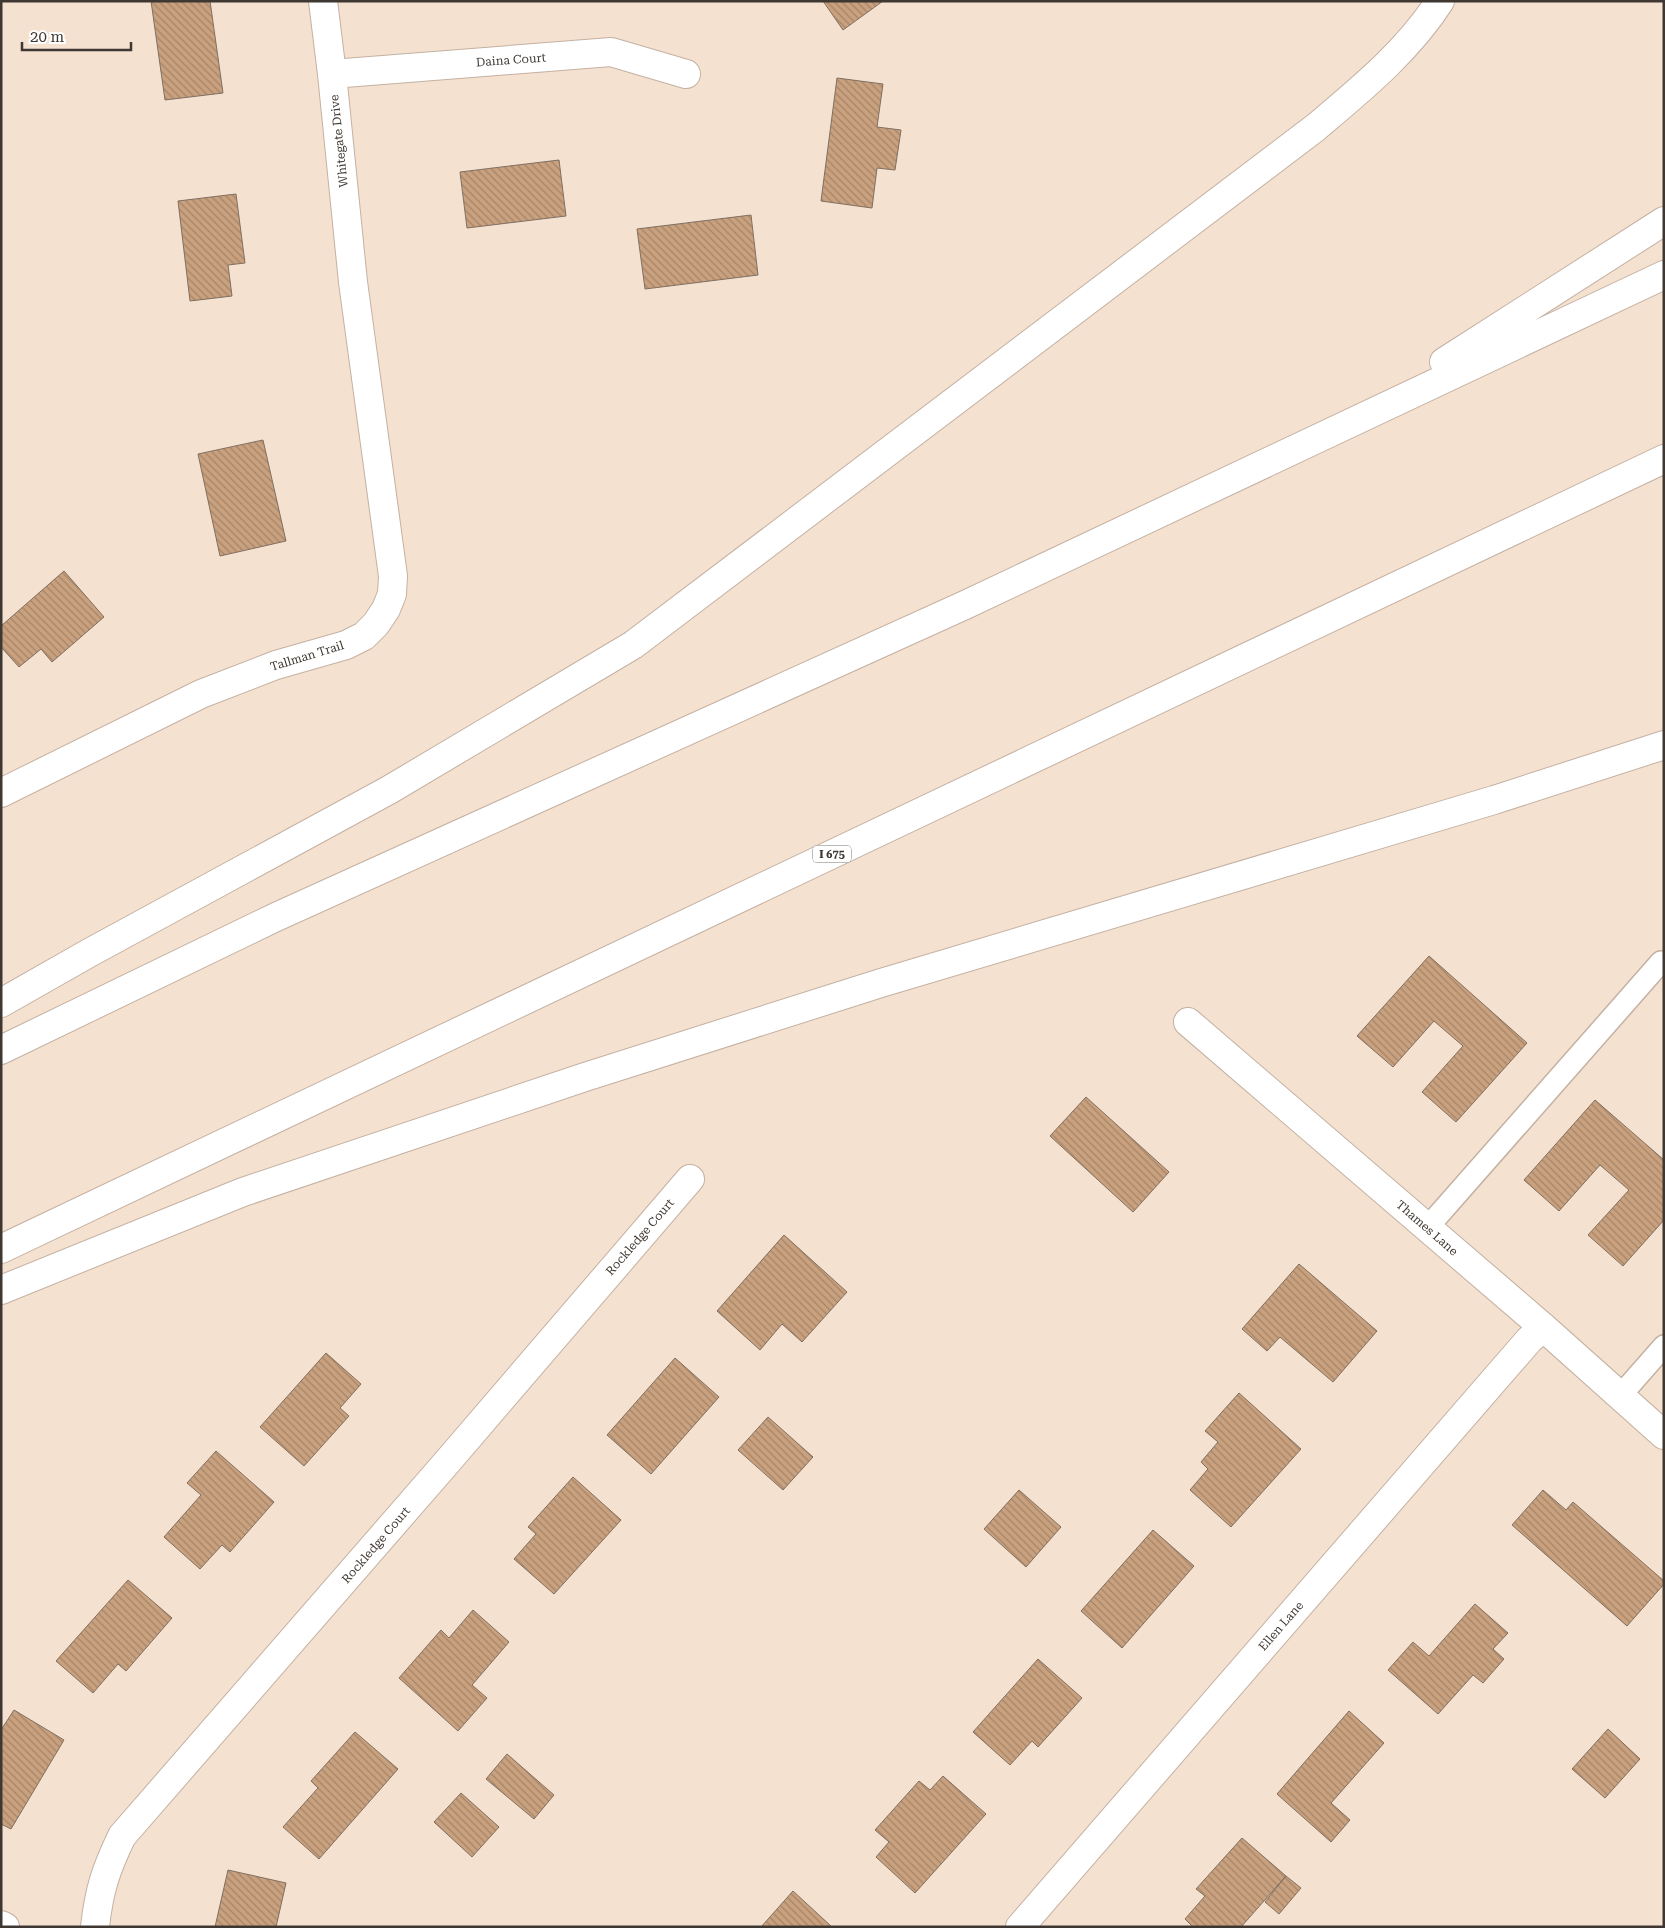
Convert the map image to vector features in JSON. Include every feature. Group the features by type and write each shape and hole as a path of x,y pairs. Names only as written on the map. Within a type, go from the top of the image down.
{"main road":[{"name":"Whitegate Drive","path":"322,1 332,74 352,282"},
{"path":"1,1003 389,790 633,645 1315,128 1380,73 1426,22 1440,1"},
{"name":"Daina Court","path":"332,74 611,52 686,74"},
{"path":"1351,422 1664,221"},
{"path":"1,1050 276,918 965,605 1664,274"},
{"name":"Tallman Trail","path":"1,793 201,694 276,665 346,645 364,636 376,624 386,609 392,594 393,576 352,282"},
{"name":"I 675","path":"1,1249 1664,459"},
{"path":"1,1290 243,1192 575,1080 881,983 1494,800 1664,745"},
{"name":"Thames Lane","path":"1188,1022 1543,1327 1664,1435"},
{"name":"Rockledge Court","path":"95,1927 98,1898 107,1866 122,1836 690,1179"},
{"name":"Ellen Lane","path":"1020,1927 1522,1348 1543,1327"},
{"path":"1,1925 5,1927"}],"lane":[{"path":"1427,1228 1661,962"},
{"path":"1620,1396 1664,1346"}],"building":[{"path":"151,1 210,1 223,93 165,100"},
{"path":"823,1 883,1 843,30"},
{"path":"837,78 883,84 877,127 901,130 895,170 877,168 872,208 821,201"},
{"path":"559,160 566,216 467,228 460,172"},
{"path":"236,194 245,263 228,265 232,296 190,301 178,201"},
{"path":"751,215 758,275 645,289 637,229"},
{"path":"263,440 286,541 220,556 198,454"},
{"path":"64,571 104,617 52,662 41,649 19,667 1,647 1,626"},
{"path":"1429,956 1527,1043 1456,1122 1422,1092 1463,1046 1434,1021 1393,1067 1357,1036"},
{"path":"1086,1097 1169,1172 1133,1212 1050,1136"},
{"path":"1595,1100 1664,1160 1664,1220 1623,1266 1588,1235 1629,1190 1600,1165 1559,1211 1524,1180"},
{"path":"784,1235 847,1292 802,1342 782,1324 760,1350 717,1311"},
{"path":"1299,1264 1377,1331 1333,1382 1280,1337 1267,1351 1242,1329"},
{"path":"326,1353 361,1384 340,1408 349,1416 304,1466 260,1427"},
{"path":"675,1358 719,1397 651,1474 607,1435"},
{"path":"1239,1393 1301,1449 1231,1527 1190,1490 1208,1469 1201,1462 1218,1442 1205,1431"},
{"path":"768,1417 813,1457 783,1490 738,1450"},
{"path":"216,1451 274,1502 230,1552 222,1545 200,1569 164,1537 201,1495 187,1483"},
{"path":"573,1477 621,1520 554,1594 514,1559 536,1534 528,1527"},
{"path":"1019,1490 1061,1527 1026,1567 984,1529"},
{"path":"1543,1490 1566,1510 1573,1502 1664,1581 1664,1584 1627,1626 1512,1525"},
{"path":"1153,1530 1194,1566 1122,1648 1081,1611"},
{"path":"128,1580 172,1618 126,1671 118,1664 93,1693 56,1661"},
{"path":"1475,1604 1508,1633 1493,1649 1504,1659 1483,1683 1473,1675 1438,1714 1388,1670 1413,1642 1429,1656"},
{"path":"473,1610 509,1642 472,1685 487,1698 458,1731 399,1678 441,1630 449,1638"},
{"path":"1038,1659 1082,1698 1038,1747 1032,1741 1010,1765 973,1732"},
{"path":"14,1710 64,1740 11,1829 1,1824 1,1730"},
{"path":"1349,1711 1384,1743 1331,1803 1350,1820 1331,1842 1277,1794"},
{"path":"1608,1729 1640,1759 1605,1798 1572,1769"},
{"path":"355,1732 398,1769 319,1859 283,1827 318,1788 311,1781"},
{"path":"507,1754 554,1795 534,1819 486,1779"},
{"path":"943,1776 986,1814 915,1893 876,1857 889,1842 875,1830 919,1781 930,1790"},
{"path":"461,1793 499,1827 472,1857 434,1822"},
{"path":"1242,1838 1286,1876 1241,1927 1193,1927 1185,1919 1205,1896 1196,1889"},
{"path":"228,1870 286,1883 276,1927 215,1927"},
{"path":"1286,1876 1301,1888 1279,1914 1265,1902"},
{"path":"793,1891 832,1927 761,1927"}]}
